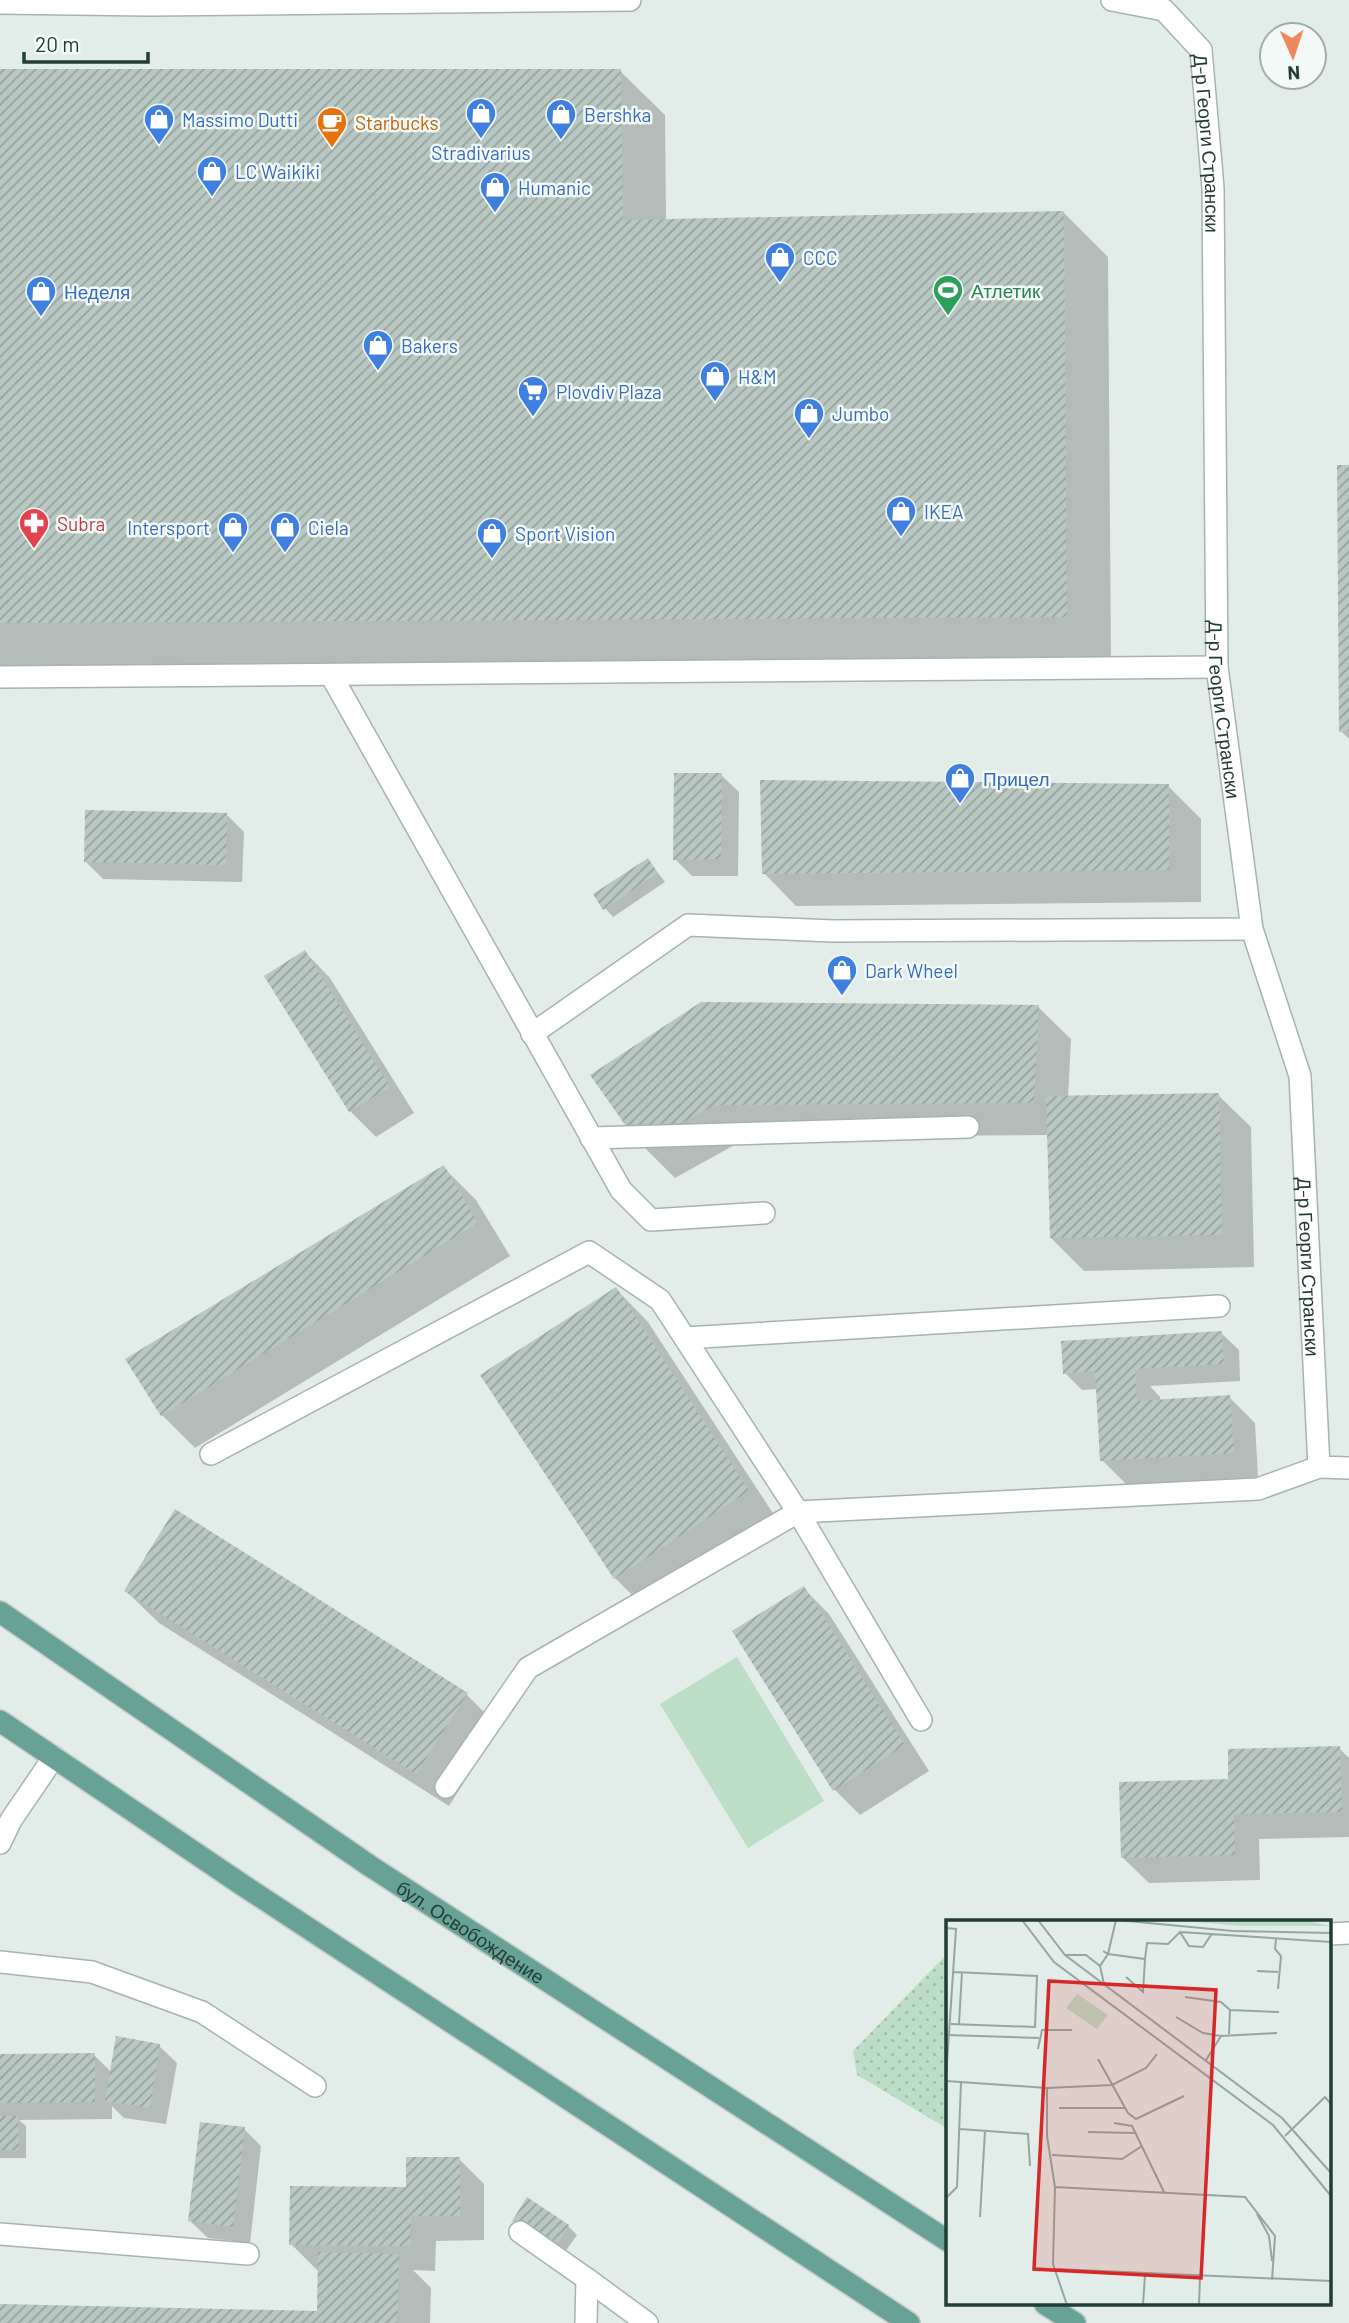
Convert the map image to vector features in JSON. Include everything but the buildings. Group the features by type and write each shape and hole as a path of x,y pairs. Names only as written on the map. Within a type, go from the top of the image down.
{"main road":[{"name":"бул. Освобождение","path":"0,1612 370,1866 946,2240"},
{"path":"0,1721 264,1899 909,2323"},
{"path":"1048,2306 1075,2323"}],"street":[{"path":"4,2 149,5 630,0"},
{"name":"Д-р Георги Странски","path":"1112,0 1162,5 1201,50 1213,188 1217,667 1252,929 1300,1076 1319,1467"},
{"path":"0,677 1217,667"},
{"path":"331,675 621,1191 651,1220 764,1213"},
{"path":"532,1034 688,925 846,931 1252,929"},
{"path":"591,1138 968,1127"},
{"path":"211,1454 589,1252 660,1300 798,1512 921,1720"},
{"path":"685,1338 1219,1306"},
{"path":"446,1787 528,1668 798,1512 1258,1489 1319,1467 1349,1468"},
{"path":"0,1843 11,1821 54,1758"},
{"path":"0,1962 92,1972 202,2012 315,2086"},
{"path":"520,2232 647,2323"},
{"path":"0,2234 248,2254"},
{"path":"586,2323 587,2279"}],"green space":[{"path":"737,1657 824,1801 748,1848 660,1704"},
{"path":"944,1957 946,1958 946,2128 857,2075 853,2051"}],"place":[{"name":"Stradivarius","path":"481,140"},
{"name":"Bershka","path":"561,141"},
{"name":"Massimo Dutti","path":"159,146"},
{"name":"Starbucks","path":"332,149"},
{"name":"LC Waikiki","path":"212,198"},
{"name":"Humanic","path":"495,214"},
{"name":"CCC","path":"780,284"},
{"name":"Атлетик","path":"948,317"},
{"name":"Неделя","path":"41,318"},
{"name":"Bakers","path":"378,372"},
{"name":"H&M","path":"715,403"},
{"name":"Plovdiv Plaza","path":"533,418"},
{"name":"Jumbo","path":"809,440"},
{"name":"IKEA","path":"901,538"},
{"name":"Subra","path":"34,550"},
{"name":"Intersport","path":"233,554"},
{"name":"Ciela","path":"285,554"},
{"name":"Sport Vision","path":"492,560"},
{"name":"Прицел","path":"960,805"},
{"name":"Dark Wheel","path":"842,997"}]}
